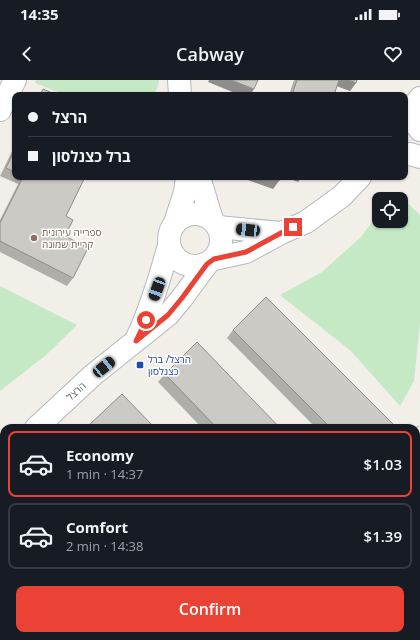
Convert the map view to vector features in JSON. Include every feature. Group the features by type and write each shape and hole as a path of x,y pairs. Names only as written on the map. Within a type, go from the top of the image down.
{"street":[{"path":"0,110 15,80"},
{"path":"179,80 180,92"},
{"path":"408,154 420,158"},
{"path":"187,180 185,192 168,238 171,253 183,264 190,266 199,266 210,261 246,252 281,233 306,222 342,196 357,180"},
{"path":"200,180 215,223 221,235 221,244 218,252 210,261"},
{"path":"174,223 188,214 196,214 204,216 215,223 281,233"},
{"name":"הרצל","path":"136,341 146,320 157,289 169,245"},
{"name":"הרצל","path":"40,424 93,376 168,315 210,261"}],"green space":[{"path":"36,80 159,80 155,92 58,92 35,83"},
{"path":"408,204 420,215 420,323 414,381 400,406 351,351 280,295 322,272 361,237 372,222 372,228 408,228"},
{"path":"0,286 77,325 46,355 0,391"}],"building":[{"path":"231,80 258,80 254,89"},
{"path":"297,80 339,80 335,92 293,92"},
{"path":"349,80 357,80 356,83"},
{"path":"43,89 50,92 42,92"},
{"path":"12,155 12,171 6,168"},
{"path":"22,180 84,180 66,216 73,220 65,236 88,248 73,278 0,241 0,223"},
{"path":"266,297 393,424 327,424 233,330"},
{"path":"197,342 276,424 213,424 165,374"},
{"path":"122,394 151,424 90,424"}],"place":[{"name":"ספרייה עירונית קריית שמונה","path":"34,238"},
{"name":"הרצל/ ברל כצנלסון","path":"140,365"}],"route":[{"path":"146,320 136,341 168,315 207,264 214,259 246,252 293,227"}]}
